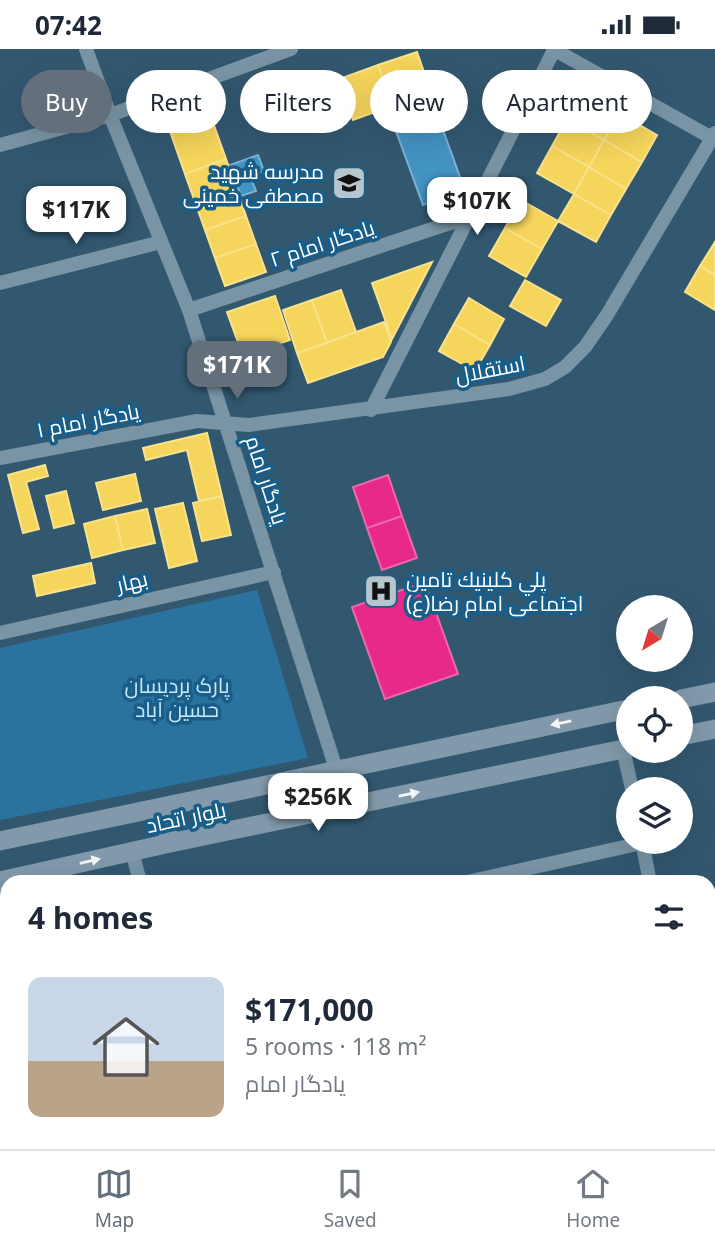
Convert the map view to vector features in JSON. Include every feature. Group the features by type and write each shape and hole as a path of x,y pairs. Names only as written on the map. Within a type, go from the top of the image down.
{"street":[{"name":"یادگار امام","path":"86,49 94,70"},
{"path":"112,114 261,54 291,49"},
{"path":"371,410 554,49 713,135"},
{"name":"یادگار امام","path":"112,120 189,310 337,772"},
{"path":"0,145 44,133"},
{"name":"استقلال","path":"226,423 249,425 371,410 509,389 545,379 565,367 585,347 607,315 713,135"},
{"name":"یادگار امام ۲","path":"189,310 468,217"},
{"path":"0,283 161,241"},
{"name":"یادگار امام ۱","path":"0,458 197,421 226,423"},
{"name":"بهار","path":"0,633 274,572"},
{"path":"693,697 715,692"},
{"name":"بلوار اتحاد","path":"0,841 616,712"},
{"path":"693,734 715,729"},
{"name":"بلوار اتحاد","path":"26,875 616,750"},
{"path":"163,808 170,843"},
{"path":"498,875 616,848"},
{"path":"132,851 138,875"},
{"path":"644,854 649,875"}],"green space":[{"name":"پارک پردیسان حسین آباد","path":"257,590 308,758 0,820 0,648"}],"building: Homes":[{"path":"417,52 423,70 380,70 378,65"},
{"path":"378,65 380,70 370,70 370,114 356,119 356,73"},
{"path":"652,132 657,135 642,162 604,140 608,133"},
{"path":"171,133 217,133 226,159 185,174"},
{"path":"559,133 592,133 604,140 589,167 552,146"},
{"path":"592,133 608,133 604,140"},
{"path":"604,140 642,162 626,189 589,167"},
{"path":"552,146 589,167 574,194 537,173"},
{"path":"226,159 236,187 195,202 185,174"},
{"path":"589,167 626,189 611,215 574,194"},
{"path":"236,187 246,216 205,230 195,202"},
{"path":"574,194 611,215 596,242 558,221"},
{"path":"521,200 558,221 542,249 505,228"},
{"path":"246,216 256,244 215,258 205,230"},
{"path":"505,228 542,249 526,277 489,256"},
{"path":"715,242 715,275 700,266"},
{"path":"256,244 266,272 225,286 215,258"},
{"path":"432,262 392,339 372,283"},
{"path":"700,266 715,275 715,310 685,292"},
{"path":"525,280 561,300 546,326 510,306"},
{"path":"341,290 356,332 327,343 312,300"},
{"path":"275,296 290,340 243,356 227,312"},
{"path":"469,298 504,319 490,345 454,324"},
{"path":"312,300 327,343 297,353 283,310"},
{"path":"384,322 391,342 383,357 308,383 297,353"},
{"path":"454,324 490,345 475,371 439,351"},
{"path":"207,433 222,496 199,501 187,450 146,460 143,448"},
{"path":"45,465 48,476 26,482 39,529 23,533 8,475"},
{"path":"135,474 141,501 103,510 96,483"},
{"path":"66,491 74,523 54,528 46,496"},
{"path":"222,496 231,535 202,541 193,503"},
{"path":"183,503 197,561 169,568 155,509"},
{"path":"147,509 155,543 123,550 115,516"},
{"path":"115,516 123,550 92,558 84,524"},
{"path":"91,563 95,583 37,596 33,576"}],"building: Schools":[{"path":"397,133 444,133 465,191 423,205"},
{"path":"258,155 264,171 250,176 256,191 241,196 230,165"}],"building: Health":[{"path":"388,475 402,516 367,528 353,487"},
{"path":"402,516 417,558 382,570 367,528"},
{"path":"425,582 458,674 385,699 352,607"}],"place":[{"name":"مدرسه شهید مصطفی خمینی","path":"349,183"},
{"name":"پلي كلينيك تامین اجتماعی امام رضا(ع)","path":"381,591"}]}
